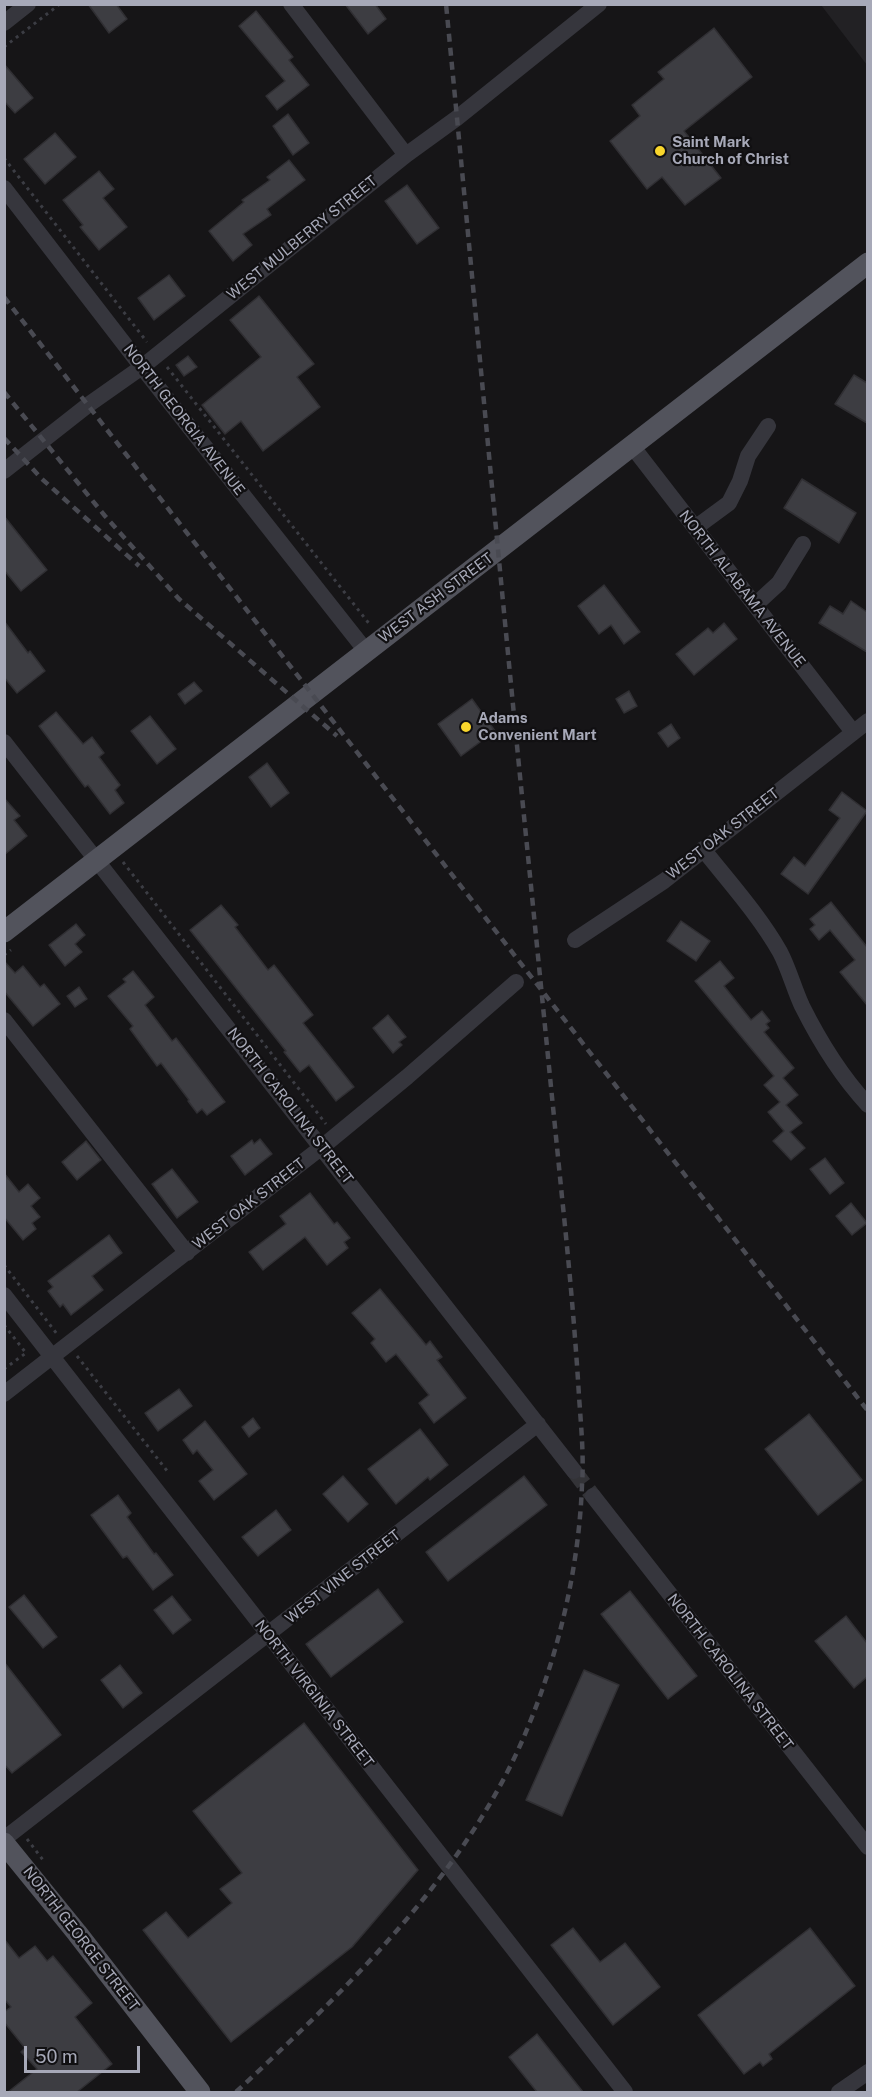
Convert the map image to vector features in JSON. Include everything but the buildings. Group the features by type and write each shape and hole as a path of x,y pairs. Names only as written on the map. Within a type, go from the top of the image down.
{"main road":[{"name":"WEST ASH STREET","path":"4,932 109,859 366,651 867,263"},
{"name":"NORTH GEORGE STREET","path":"4,1843 200,2092"}],"street":[{"path":"4,23 28,4"},
{"path":"291,4 406,154"},
{"name":"WEST MULBERRY STREET","path":"4,471 142,366 406,154 457,118 599,4"},
{"name":"NORTH GEORGIA AVENUE","path":"4,188 366,651"},
{"path":"695,528 729,503 740,481 748,456 768,426"},
{"name":"NORTH ALABAMA AVENUE","path":"632,446 853,732"},
{"path":"755,605 778,583 803,544"},
{"name":"WEST OAK STREET","path":"575,940 664,880 867,721"},
{"name":"NORTH CAROLINA STREET","path":"4,742 109,859 322,1147 574,1471"},
{"path":"703,849 769,934 787,965 801,1005 832,1060 867,1105"},
{"name":"WEST OAK STREET","path":"4,1394 322,1147 411,1074 516,982"},
{"path":"4,1020 187,1252"},
{"name":"NORTH VIRGINIA STREET","path":"4,1295 625,2092"},
{"name":"WEST VINE STREET","path":"4,1839 538,1424"},
{"name":"NORTH CAROLINA STREET","path":"593,1496 867,1847"},
{"path":"838,2092 867,2072"}],"path":[{"path":"4,47 60,4"},
{"path":"4,158 150,346"},
{"path":"163,362 374,630"},
{"path":"109,859 326,1124"},
{"path":"4,1265 60,1337"},
{"path":"4,1325 26,1353 4,1369"},
{"path":"76,1354 168,1472"}],"shaded area":[{"path":"821,5 867,5 867,65"}],"tunnel":[{"path":"574,1471 593,1496"}],"railway":[{"path":"236,2092 321,2011 404,1923 441,1876 475,1827 505,1776 541,1694 559,1636 577,1545 583,1474 572,1297 446,4"},
{"path":"4,297 868,1411"},
{"path":"4,392 105,516 179,599 337,736"},
{"path":"4,438 42,479 139,566"}],"place":[{"name":"Saint Mark Church of Christ","path":"660,151"},
{"name":"Adams Convenient Mart","path":"466,727"}]}
